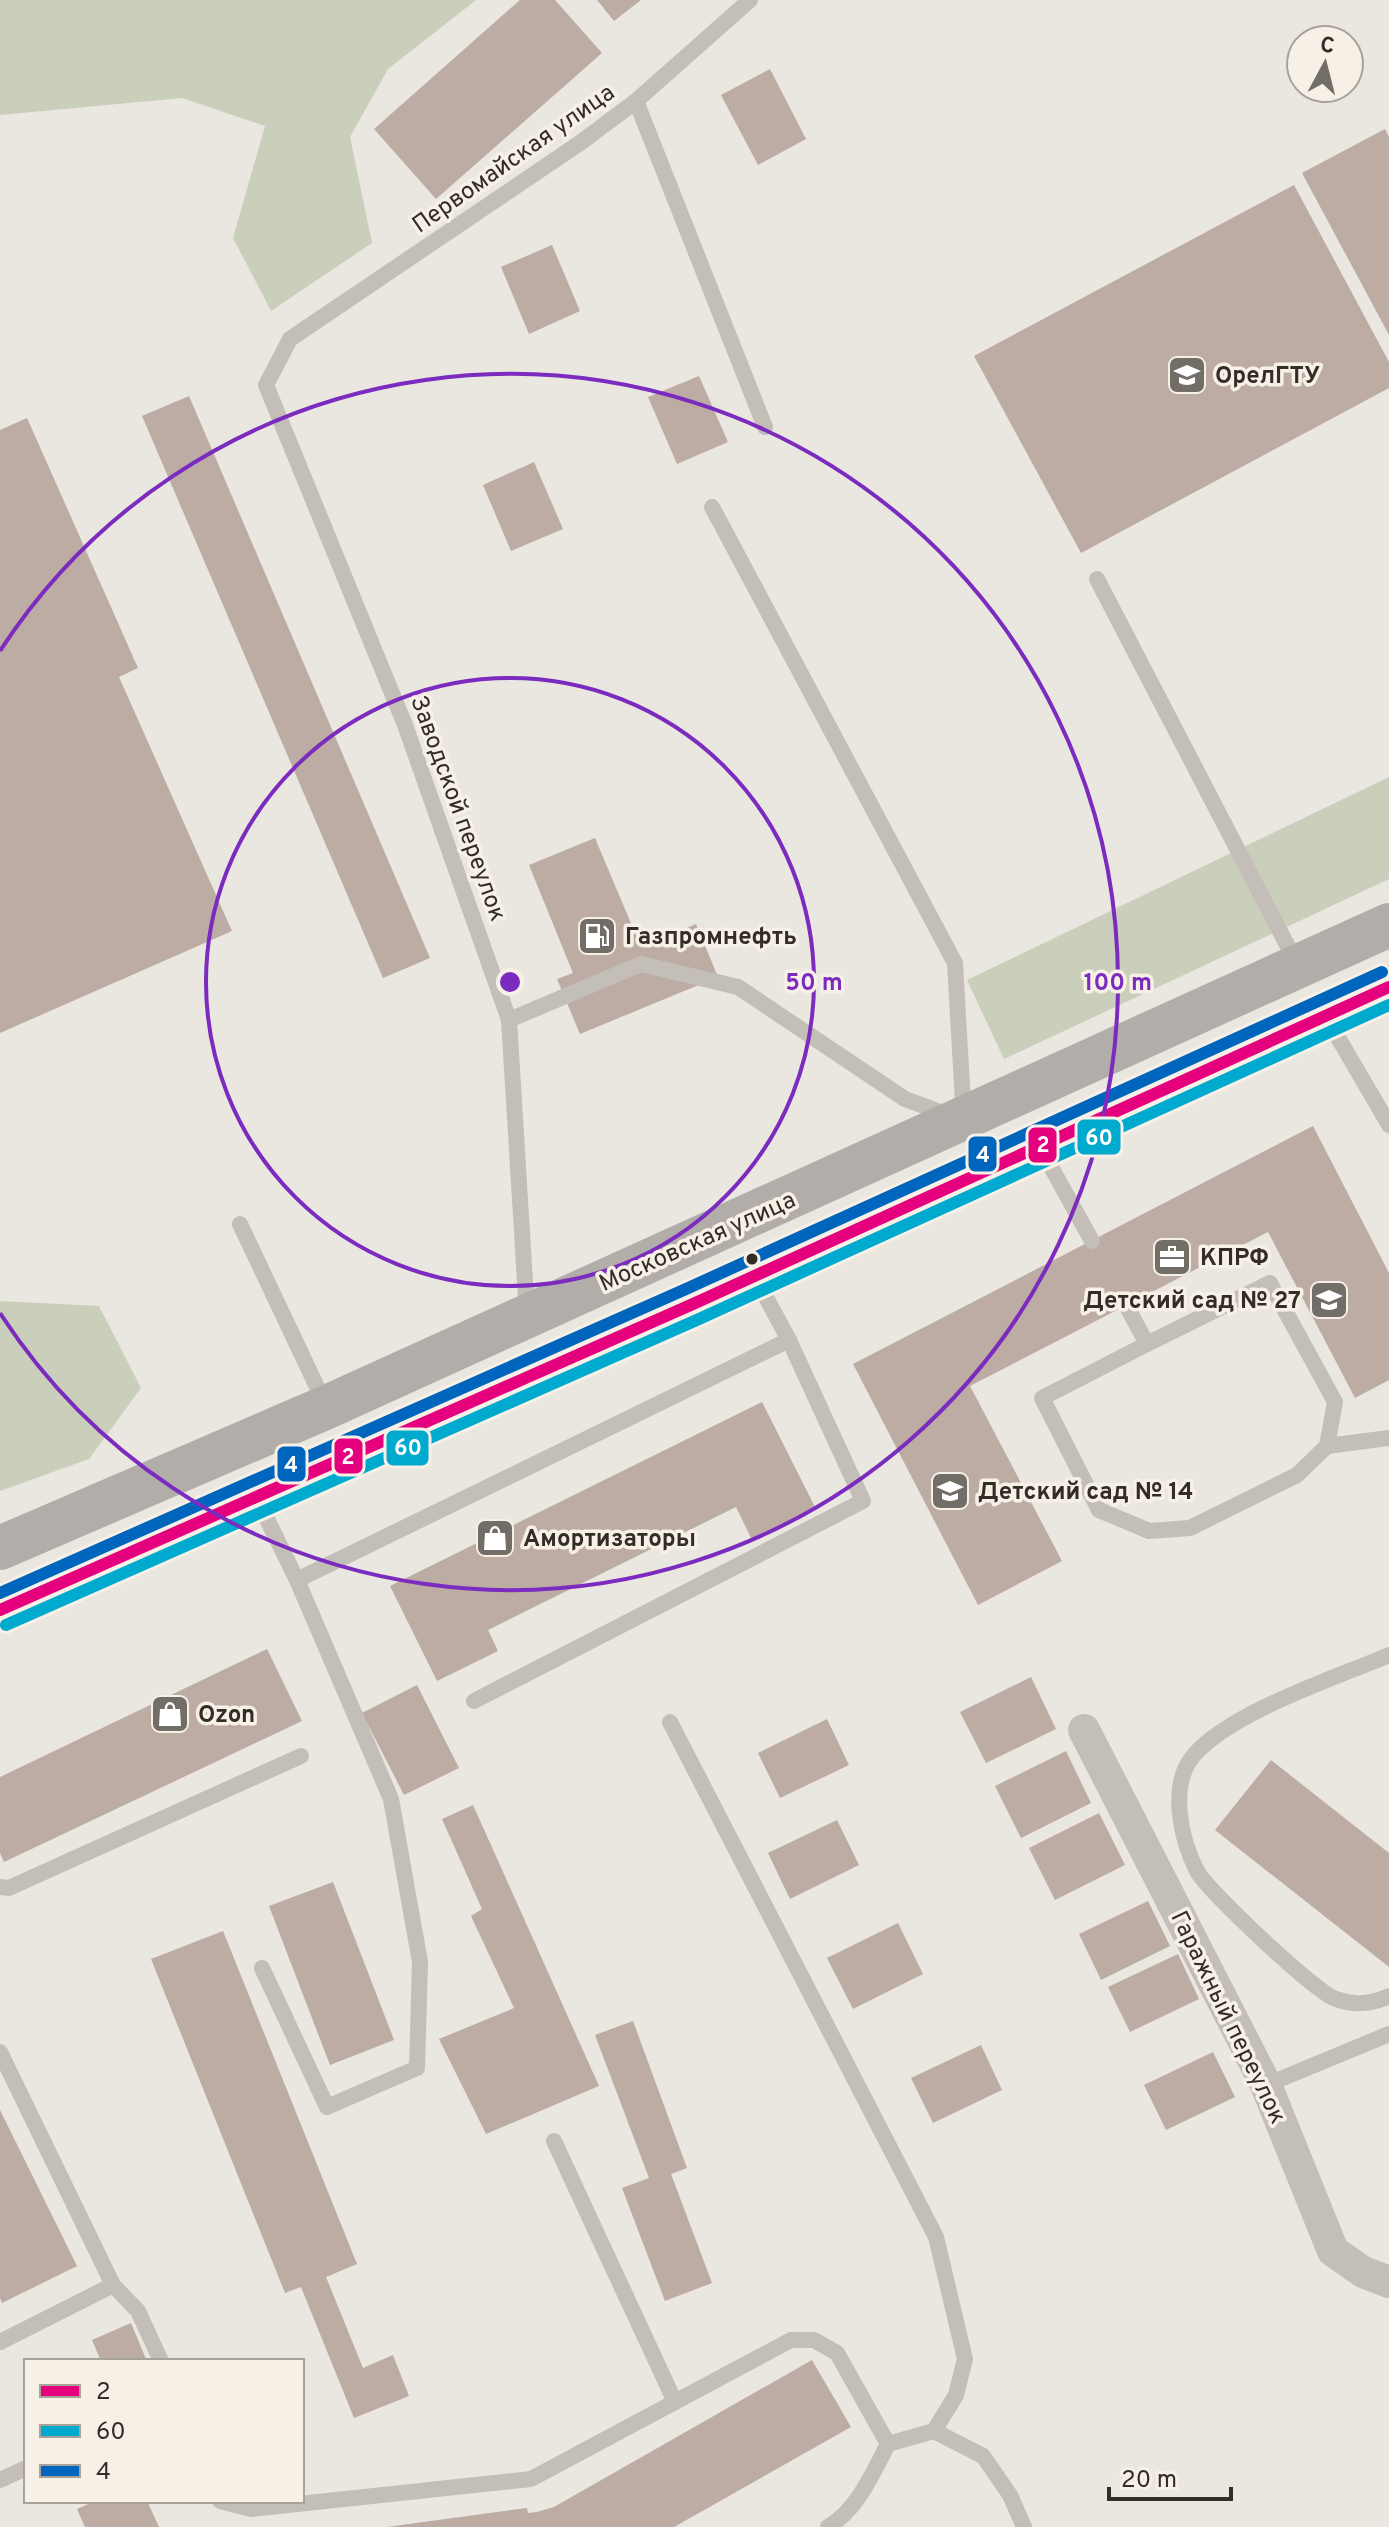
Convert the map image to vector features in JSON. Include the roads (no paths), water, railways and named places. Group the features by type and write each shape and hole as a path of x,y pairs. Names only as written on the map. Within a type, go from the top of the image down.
{"main road":[{"name":"Московская улица","path":"0,1548 327,1407 964,1121 1389,925"},
{"path":"1299,968 1326,1017"},
{"path":"0,1610 755,1275 1389,987"}],"street":[{"name":"Гаражный переулок","path":"1084,1730 1266,2085 1333,2251 1363,2272 1389,2282"}],"lane":[{"name":"Первомайская улица","path":"290,339 636,101 750,0"},
{"path":"636,101 765,427"},
{"name":"Заводской переулок","path":"290,339 266,385 405,725 509,1020 527,1317"},
{"path":"509,1020 641,964 738,987 905,1099 964,1121 955,963 712,507"},
{"path":"1097,579 1299,968"},
{"path":"1326,1017 1369,1097 1389,1125"},
{"path":"1039,1146 1092,1241"},
{"path":"240,1224 327,1407"},
{"path":"474,1701 863,1501 789,1340 755,1275"},
{"path":"1270,1283 1335,1402 1327,1446 1297,1475 1190,1528 1149,1531 1099,1510 1042,1398 1147,1344 1270,1283"},
{"path":"1126,1305 1147,1344"},
{"path":"297,1580 789,1340"},
{"path":"1327,1446 1389,1438"},
{"path":"257,1498 297,1580 391,1799 420,1962 417,2068 327,2107 262,1968"},
{"path":"1389,1655 1254,1714 1219,1733 1192,1757 1181,1785 1181,1816 1187,1847 1199,1875 1306,1981 1336,1999 1371,2004 1389,1996"},
{"path":"670,1722 936,2237 965,2359 956,2395 934,2431 888,2444 867,2485 838,2521 828,2527"},
{"path":"0,1887 9,1888 301,1756"},
{"path":"1266,2085 1389,2034"},
{"path":"0,2052 113,2285 138,2311 160,2359"},
{"path":"554,2141 675,2402"},
{"path":"0,2342 113,2285"},
{"path":"228,2503 251,2509 531,2479 791,2340 814,2340 837,2353 888,2444"},
{"path":"934,2431 983,2456 1010,2495 1024,2527"},
{"path":"0,2480 24,2469"}],"place":[{"name":"ОрелГТУ","path":"1187,375"},
{"name":"Газпромнефть","path":"597,936"},
{"name":"КПРФ","path":"1172,1257"},
{"name":"Детский сад № 27","path":"1329,1300"},
{"name":"Детский сад № 14","path":"950,1491"},
{"name":"Амортизаторы","path":"495,1538"},
{"name":"Ozon","path":"170,1714"}]}
